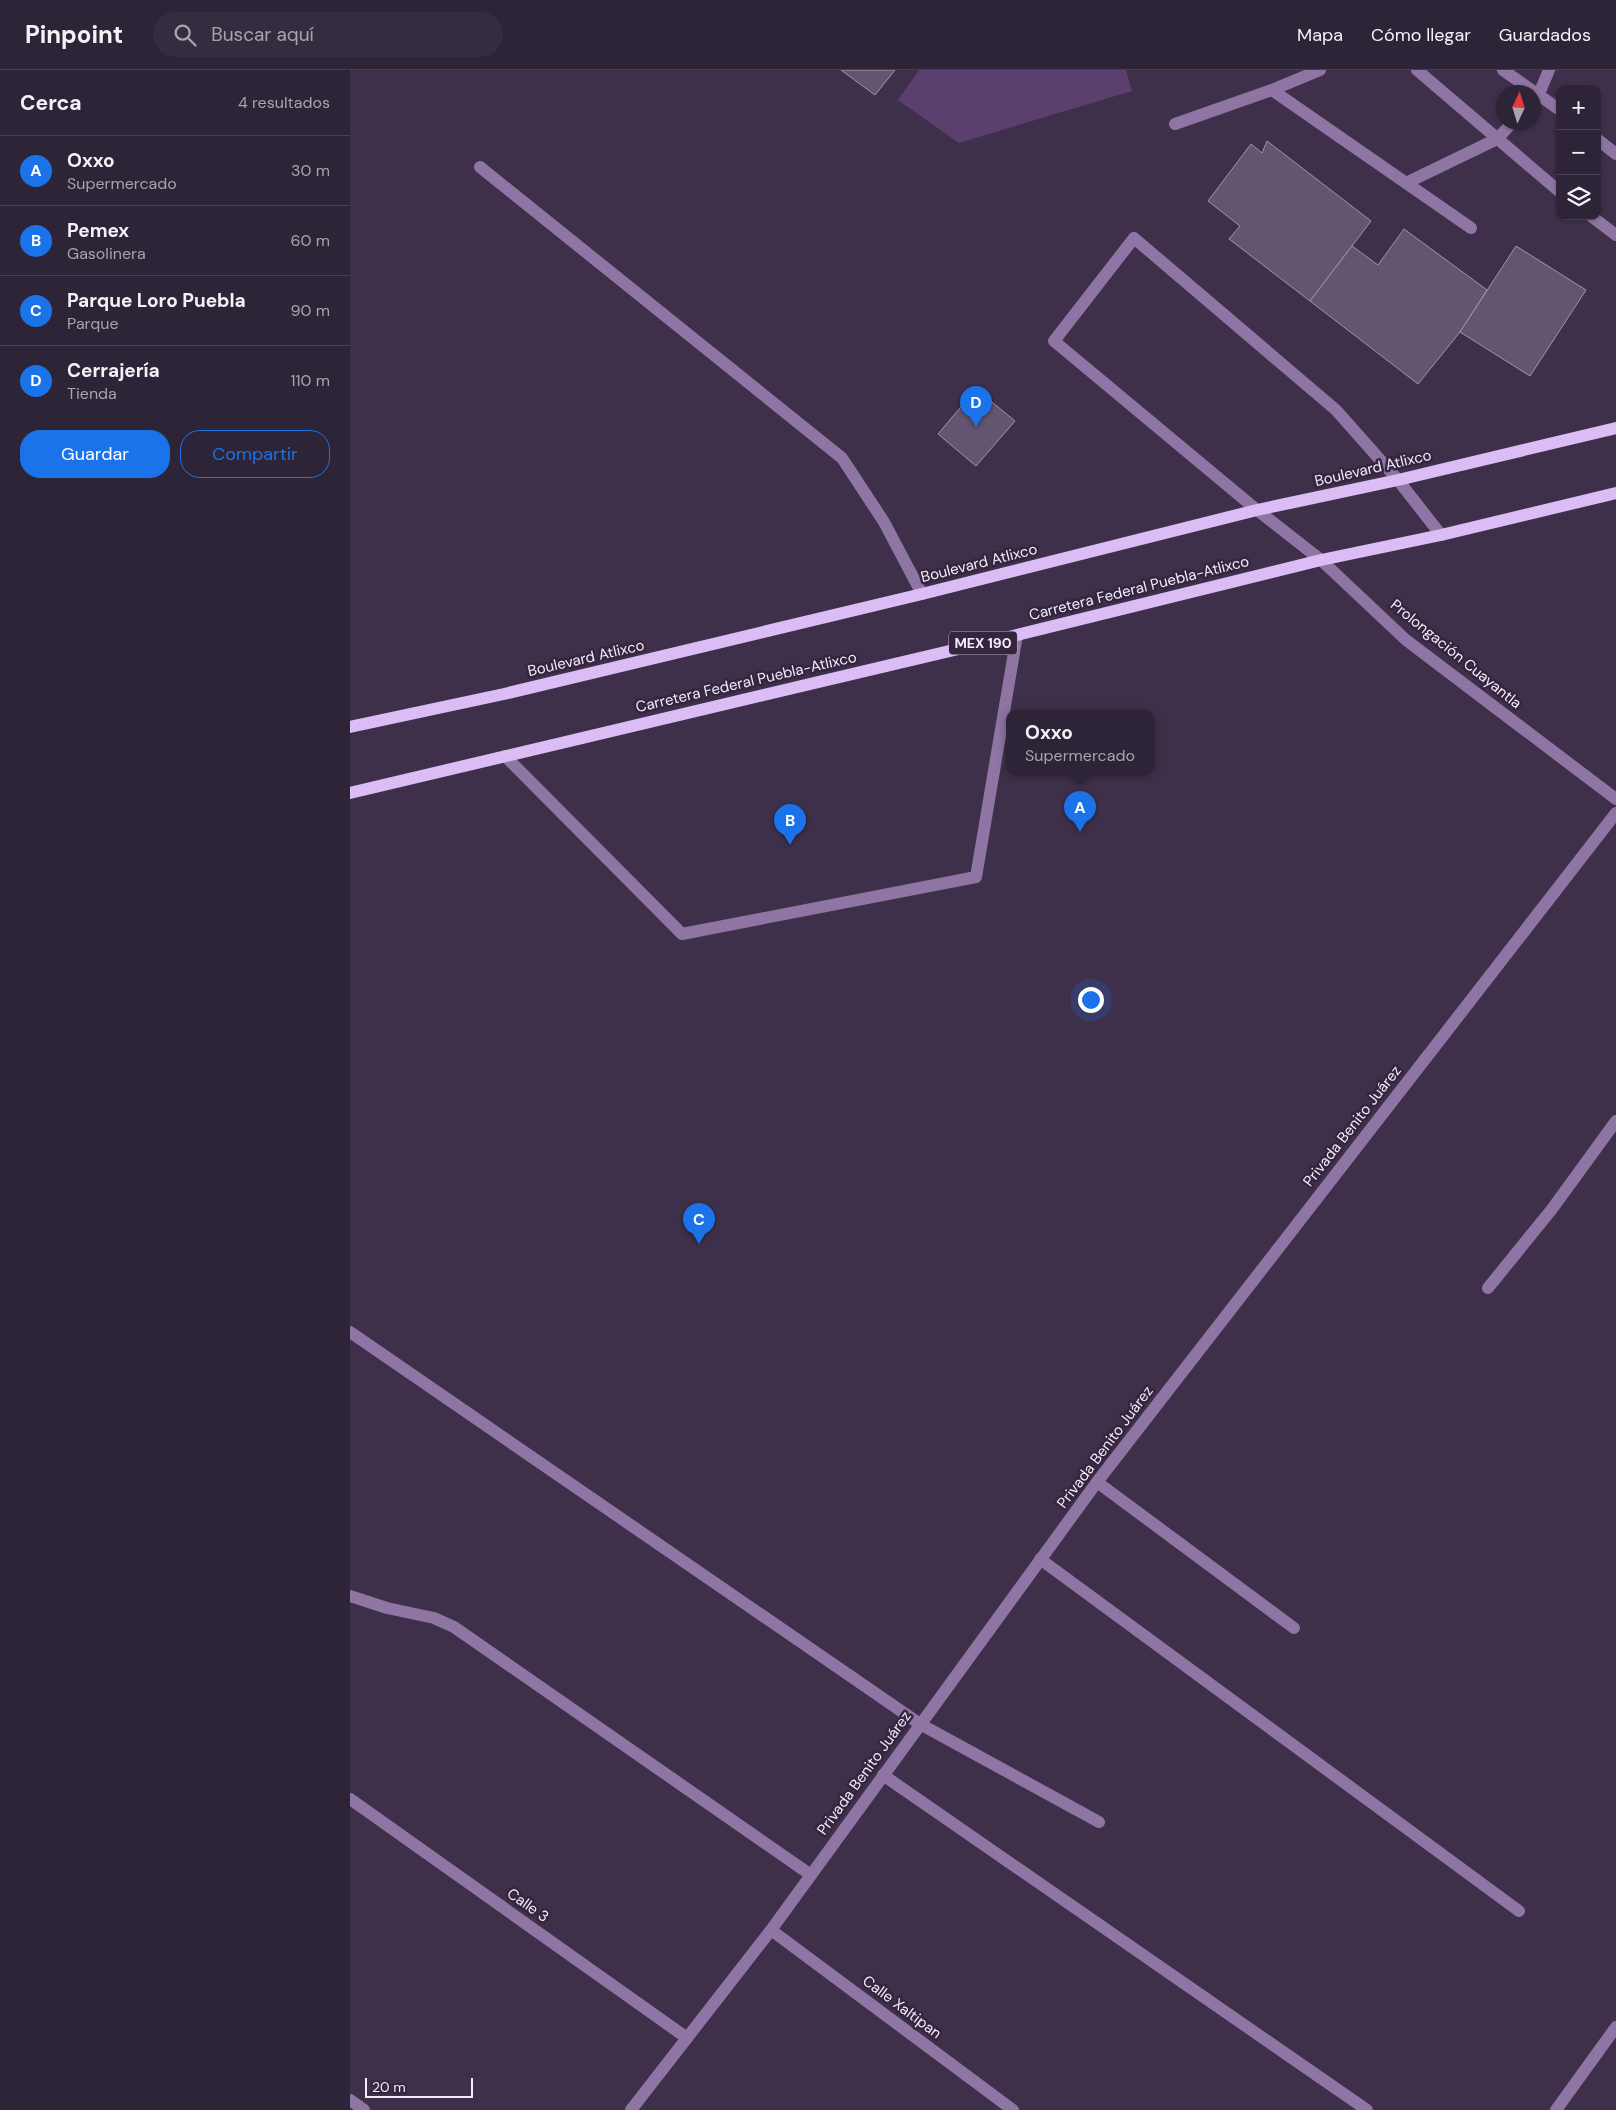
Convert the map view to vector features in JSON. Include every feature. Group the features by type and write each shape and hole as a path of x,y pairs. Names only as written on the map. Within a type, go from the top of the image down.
{"main road":[{"name":"Boulevard Atlixco","path":"350,727 504,694 922,594 1257,510 1398,480 1616,428"},
{"name":"Carretera Federal Puebla-Atlixco","path":"350,793 1017,635 1321,560 1440,535 1616,493"}],"street":[{"path":"1175,124 1272,90 1320,70"},
{"path":"1417,70 1556,189"},
{"path":"1503,70 1521,85"},
{"path":"1541,87 1549,70"},
{"path":"1272,90 1471,228"},
{"path":"1541,100 1556,108"},
{"path":"1406,183 1497,139 1505,130"},
{"path":"1601,142 1616,154"},
{"path":"480,167 842,458 884,522 922,594"},
{"path":"1596,220 1616,236"},
{"name":"Prolongación Cuayantla","path":"1398,480 1336,410 1134,238 1054,341 1257,510 1321,560 1406,640 1616,799"},
{"path":"1398,480 1440,535"},
{"path":"505,756 682,934 976,877 1017,635"},
{"name":"Privada Benito Juárez","path":"632,2110 771,1930 1097,1482 1616,813"},
{"path":"1488,1288 1552,1209 1616,1121"},
{"path":"350,1332 920,1724 1099,1822"},
{"path":"1097,1482 1294,1628"},
{"path":"1040,1559 1519,1911"},
{"path":"350,1596 387,1608 434,1618 454,1627 811,1875"},
{"path":"883,1775 1367,2110"},
{"name":"Calle 3","path":"350,1799 687,2038"},
{"name":"Calle Xaltipan","path":"771,1930 1013,2110"},
{"path":"1556,2110 1616,2027"},
{"path":"350,2100 364,2110"}],"shaded area":[{"path":"919,70 1126,70 1132,91 959,143 898,100"}],"building":[{"path":"841,70 895,70 875,95"},
{"path":"1267,141 1371,221 1310,301 1229,239 1240,226 1208,201 1251,144 1262,153"},
{"path":"1404,229 1487,290 1460,332 1418,384 1310,301 1352,246 1378,265"},
{"path":"1516,246 1586,290 1530,376 1460,332"},
{"path":"976,389 1015,421 976,466 938,434"}],"place":[{"name":"Cerrajería","path":"976,427"},
{"name":"Oxxo","path":"1080,832"},
{"name":"Pemex","path":"790,845"},
{"name":"Parque Loro Puebla","path":"699,1244"}]}
